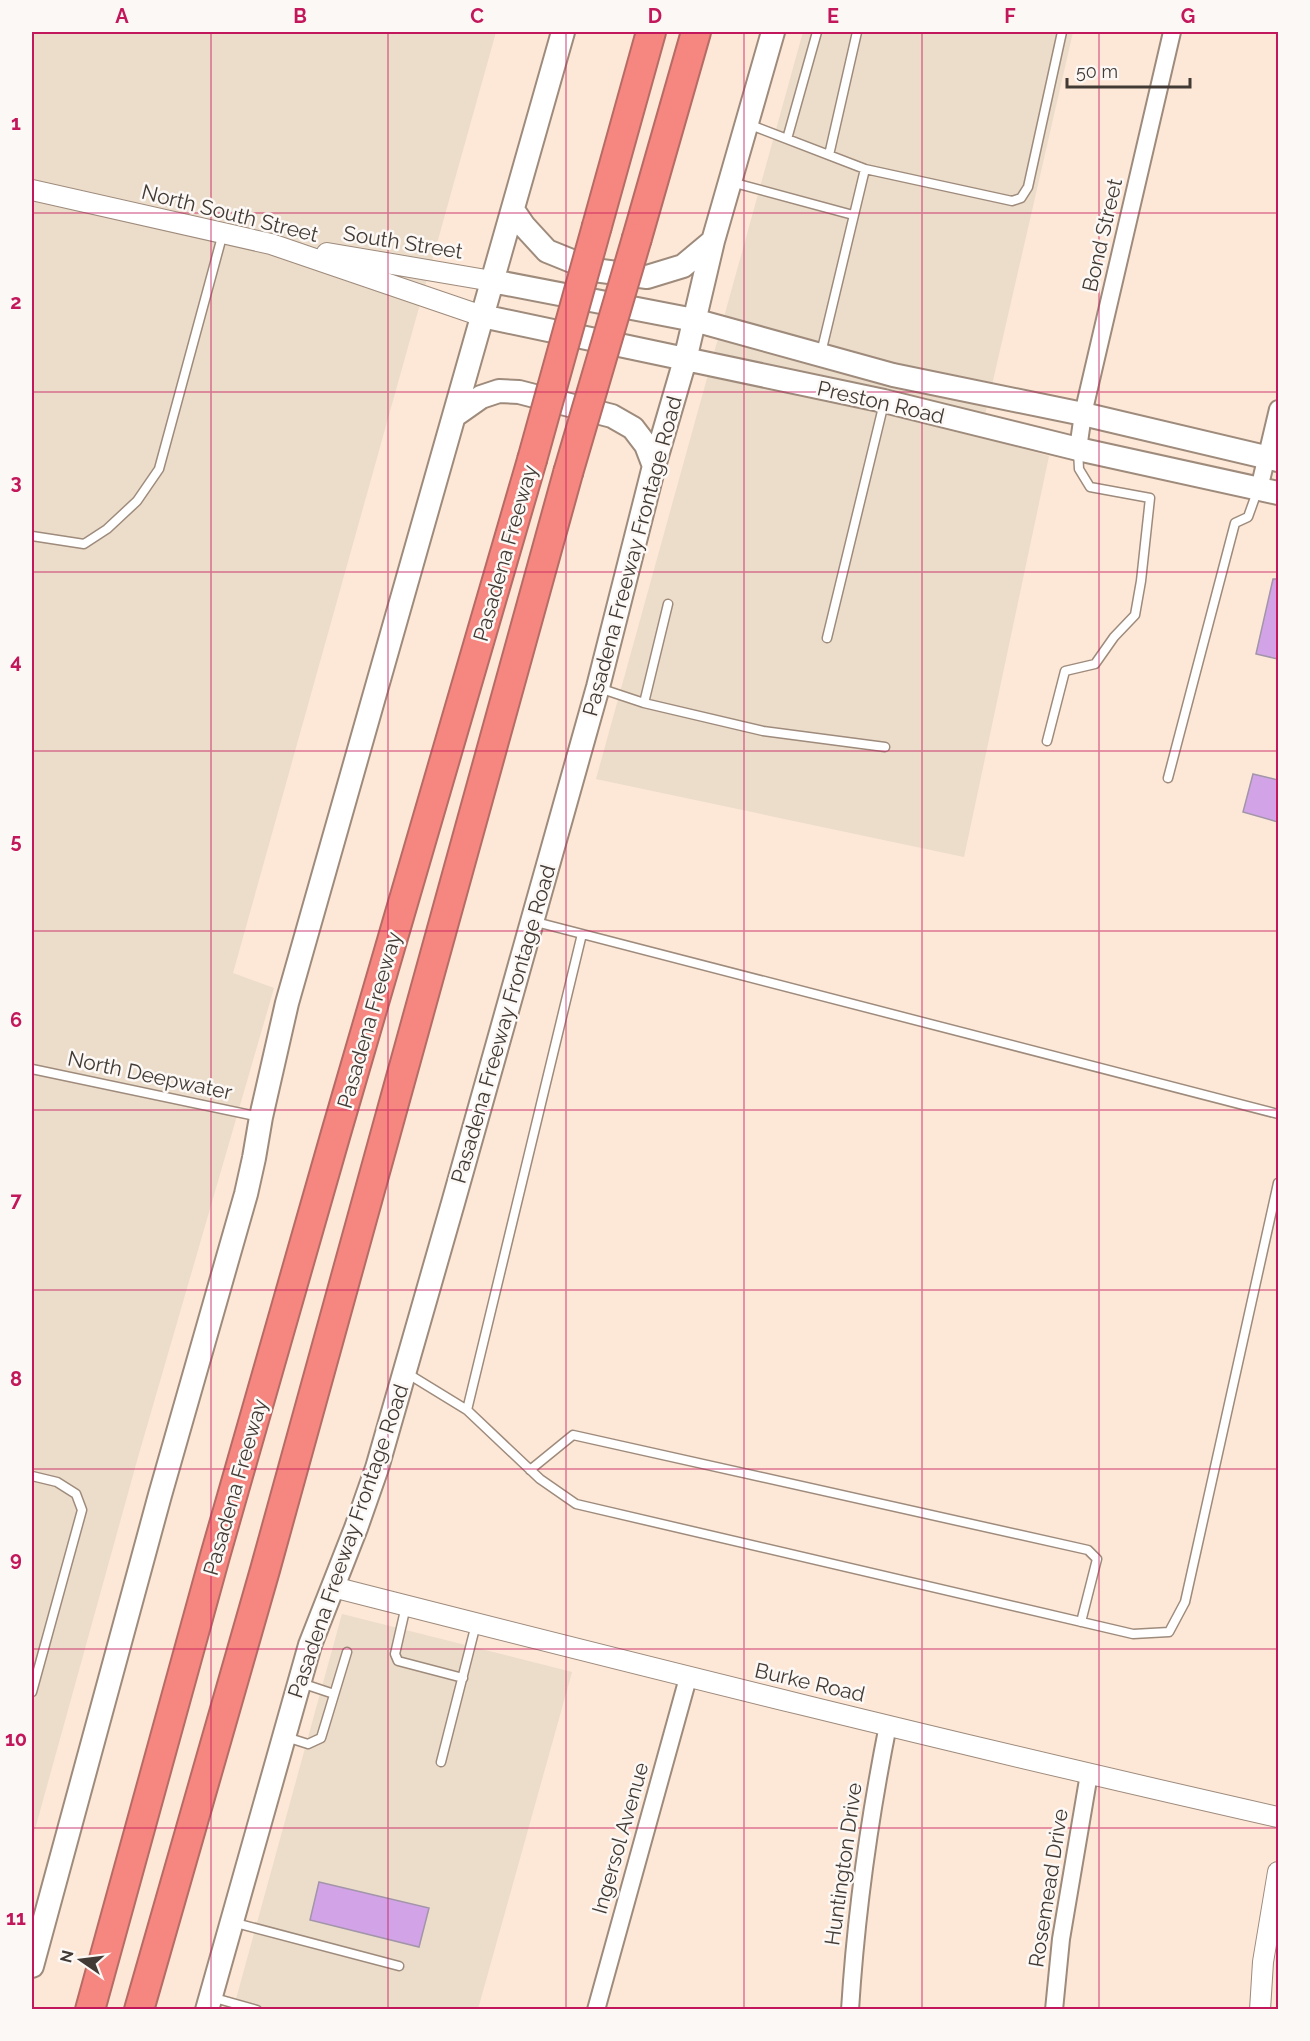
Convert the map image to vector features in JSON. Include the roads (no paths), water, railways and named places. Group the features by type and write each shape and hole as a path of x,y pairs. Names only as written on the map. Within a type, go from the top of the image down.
{"highway":[{"name":"Pasadena Freeway","path":"91,2004 215,1556 532,460 651,32"},
{"name":"Pasadena Freeway","path":"139,2010 265,1570 568,473 696,32"}],"main road":[{"path":"32,1966 160,1495 246,1194 287,1003 563,32"},
{"name":"Pasadena Freeway Frontage Road","path":"209,2003 310,1645 356,1528 405,1372 598,687 654,466 685,360 713,241 773,32"},
{"path":"513,210 547,252 594,270 647,277 683,266 713,241"},
{"name":"Preston Road","path":"492,280 694,320 893,375 1083,414 1273,459"},
{"name":"Preston Road","path":"482,316 884,401 1078,449 1269,491"},
{"path":"884,401 893,375"},
{"path":"454,416 481,397 499,391 519,392 612,416 633,428 646,445 654,466"}],"street":[{"name":"Bond Street","path":"1078,449 1083,414 1172,32"},
{"name":"North South Street","path":"32,190 271,244 482,316"},
{"name":"South Street","path":"271,244 492,280"},
{"path":"1269,491 1278,409"},
{"name":"Burke Road","path":"333,1587 688,1678 1278,1817"},
{"name":"Ingersol Avenue","path":"596,2010 688,1678"},
{"name":"Huntington Drive","path":"850,2010 860,1887 871,1812 888,1725"},
{"name":"Rosemead Drive","path":"1054,2010 1061,1939 1089,1774"},
{"path":"1260,2010 1263,1962 1278,1872"}],"lane":[{"path":"787,139 817,32"},
{"path":"829,155 857,32"},
{"path":"748,124 865,169 1012,201 1021,198 1028,187 1062,32"},
{"path":"820,356 865,169"},
{"path":"731,182 853,215"},
{"path":"32,536 84,543 107,529 136,501 159,469 223,233"},
{"path":"827,638 884,401"},
{"path":"1047,741 1065,671 1095,664 1134,615 1144,558 1150,498 1089,487 1079,469 1078,449"},
{"path":"1168,778 1234,523 1248,517 1269,491"},
{"path":"644,703 668,604"},
{"path":"598,687 644,703 763,731 885,747"},
{"path":"531,921 1278,1114"},
{"path":"467,1410 582,934"},
{"name":"North Deepwater","path":"32,1069 261,1117"},
{"path":"405,1372 467,1410 540,1479 576,1504 1133,1634 1169,1632 1185,1602 1278,1183"},
{"path":"530,1470 573,1435 1088,1550 1097,1559 1082,1622"},
{"path":"32,1476 57,1482 76,1494 82,1510 32,1692"},
{"path":"406,1606 395,1654 398,1661 463,1678"},
{"path":"441,1762 477,1624"},
{"path":"283,1736 308,1744 321,1738 347,1652"},
{"path":"299,1682 334,1694"},
{"path":"231,1922 399,1966"},
{"path":"209,2003 257,2010"}]}
